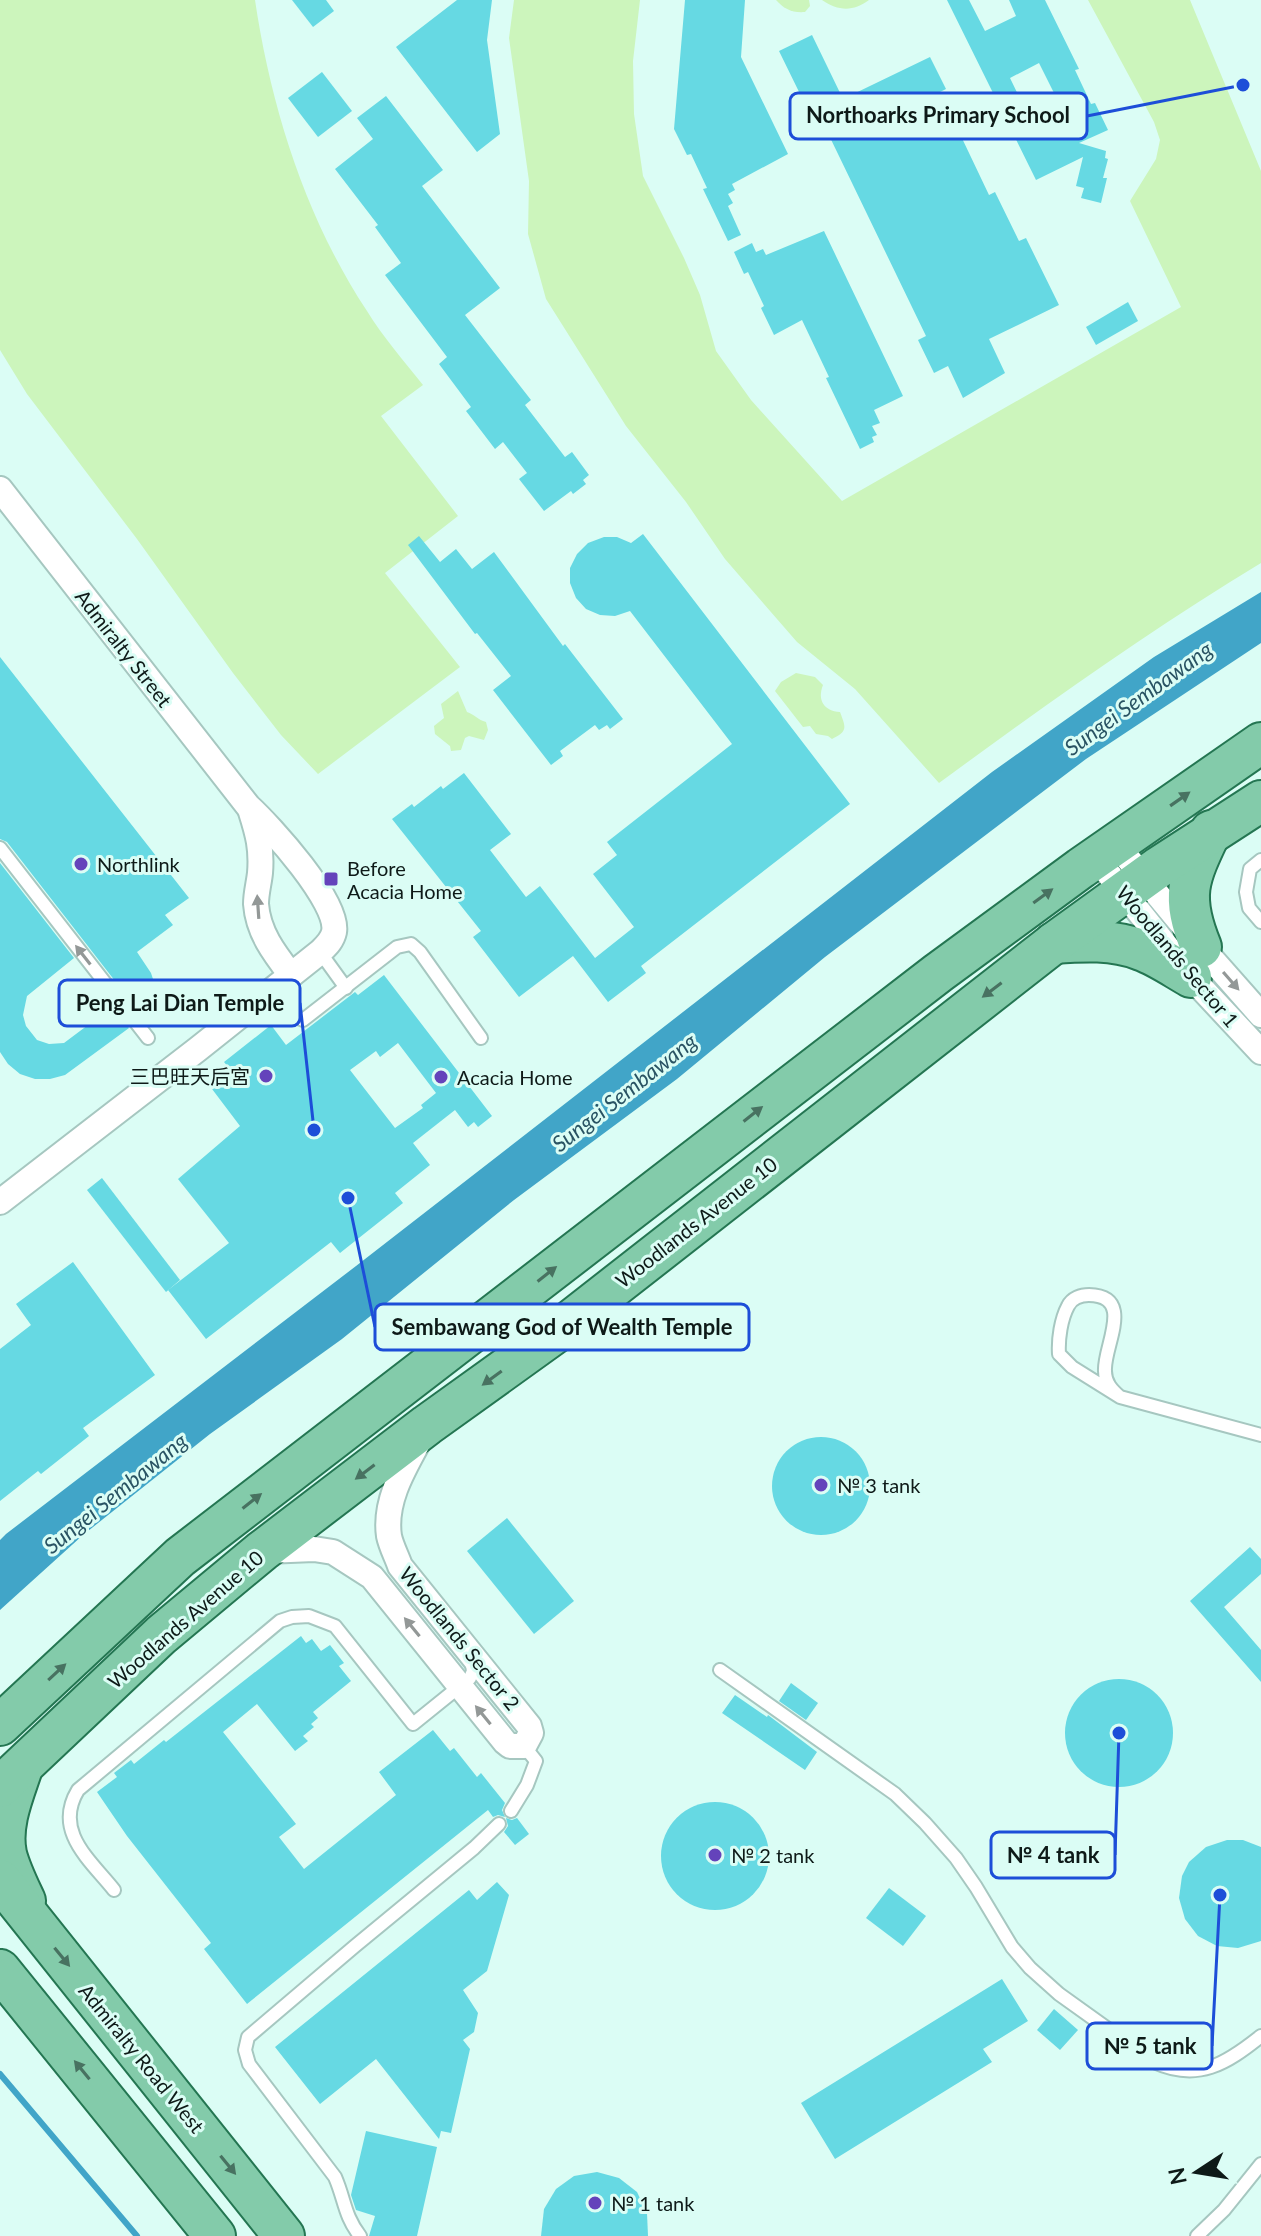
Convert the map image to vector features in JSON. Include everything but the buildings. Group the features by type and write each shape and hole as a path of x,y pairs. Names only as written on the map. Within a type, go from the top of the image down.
{"main road":[{"path":"0,1725 180,1557 845,1043 1106,851 1261,743"},
{"name":"Woodlands Avenue 10","path":"11,1778 161,1635 262,1551 427,1425 555,1333 1054,943 1211,831 1261,801"},
{"path":"1054,943 1094,941 1118,944 1196,962 1189,889 1193,869 1211,831"},
{"path":"11,1778 4,1833 5,1852 32,1920"},
{"name":"Admiralty Road West","path":"0,1880 284,2236"},
{"path":"0,1970 215,2236"}],"street":[{"name":"Admiralty Street","path":"0,489 248,806 274,830 330,908 334,934 320,952"},
{"name":"Admiralty Street","path":"248,806 260,841 261,871 256,902 260,925 282,982"},
{"name":"Woodlands Sector 1","path":"1106,851 1196,962 1261,1052"},
{"path":"0,1202 320,952"},
{"name":"Woodlands Sector 1","path":"1196,962 1261,1015"},
{"name":"Woodlands Sector 2","path":"262,1551 314,1549 333,1552 372,1577 505,1742 510,1746 524,1746 531,1733 529,1726 400,1566 389,1537 397,1482 427,1425"}],"lane":[{"path":"0,848 148,1038"},
{"path":"1261,860 1250,869 1246,892 1249,908 1261,922"},
{"path":"282,982 296,1017 303,1020 397,947 411,944 420,952 481,1038"},
{"path":"320,952 346,988"},
{"path":"1120,1397 1107,1384 1105,1373 1115,1324 1112,1305 1096,1296 1079,1296 1070,1302 1058,1344 1059,1354 1072,1367 1120,1397 1261,1435"},
{"path":"114,1890 75,1841 69,1826 70,1802 78,1790 280,1621 309,1616 335,1626 413,1724 470,1678 473,1671 470,1652"},
{"path":"720,1670 895,1794 956,1858 1012,1947 1030,1968 1059,1994 1154,2062 1171,2070 1191,2071 1211,2067 1261,2036"},
{"path":"511,1811 527,1785 536,1761 524,1746"},
{"path":"360,2236 345,2212 335,2177 249,2064 245,2050 248,2037 499,1824"},
{"path":"1197,2236 1224,2210 1261,2164"}],"green space":[{"path":"0,0 255,0 281,122 309,201 345,276 387,340 423,385 381,416 458,516 385,573 460,667 318,774 281,735 233,673 27,394 0,350"},
{"path":"514,0 640,0 633,61 634,114 643,176 700,295 716,351 751,400 842,501 1181,307 1130,201 1156,159 1160,140 1154,122 1088,0 1190,0 1261,171 1261,563 1098,669 939,783 855,689 797,642 725,559 686,502 626,426 546,299 528,234 529,181 509,38"},
{"path":"776,0 809,0 810,6 805,12 796,12"},
{"path":"822,0 869,0 846,9"},
{"path":"796,673 815,677 823,685 823,704 840,712 844,728 832,739 816,734 810,726 803,727 775,691 781,682"},
{"path":"458,691 467,712 486,722 488,730 484,740 469,736 465,738 461,750 451,751 450,746 435,734 434,726 444,718 441,704"}],"water":[{"name":"Sungei Sembawang","path":"1261,592 1261,643 1086,759 825,957 677,1079 514,1200 342,1339 210,1434 83,1535 0,1610 0,1540 6,1534 992,772 1154,657"}],"waterway":[{"path":"0,2074 137,2236"}],"place":[{"name":"Northoarks Primary School","path":"1243,85"},
{"name":"Northlink","path":"81,864"},
{"name":"Before Acacia Home","path":"331,879"},
{"name":"三巴旺天后宮","path":"266,1076"},
{"name":"Acacia Home","path":"441,1077"},
{"name":"Peng Lai Dian Temple","path":"314,1130"},
{"name":"Sembawang God of Wealth Temple","path":"348,1198"},
{"name":"№ 3 tank","path":"821,1485"},
{"name":"№ 4 tank","path":"1119,1733"},
{"name":"№ 2 tank","path":"715,1855"},
{"name":"№ 5 tank","path":"1220,1895"},
{"name":"№ 1 tank","path":"595,2203"}]}
